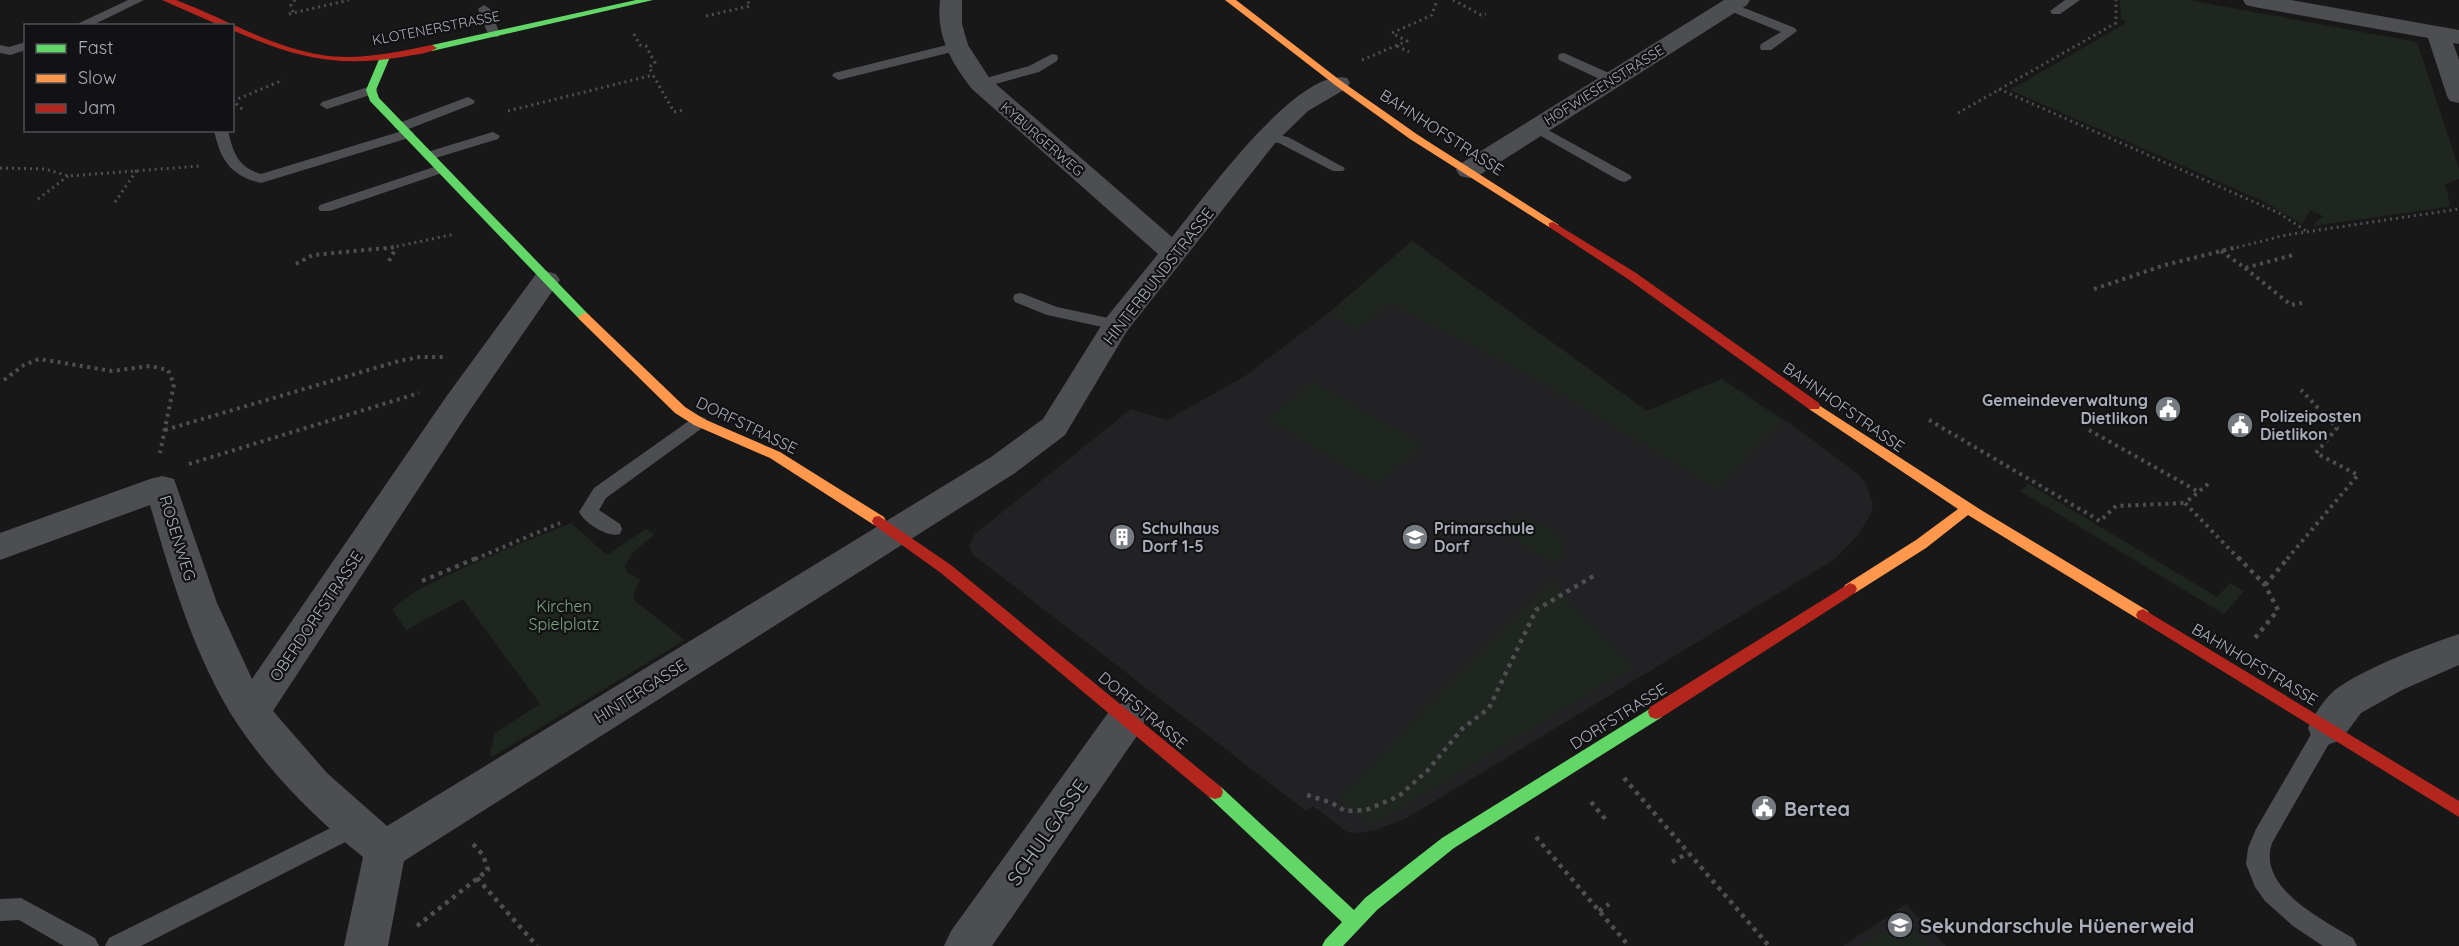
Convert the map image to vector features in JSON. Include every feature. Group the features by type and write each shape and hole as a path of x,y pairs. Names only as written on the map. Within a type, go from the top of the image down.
{"street":[{"name":"KLOTENERSTRASSE","path":"167,0 229,24"},
{"name":"KLOTENERSTRASSE","path":"234,26 311,56 345,59 385,57 648,0"},
{"name":"KYBURGERWEG","path":"951,0 950,22 955,47 965,65 981,84 1174,253"},
{"name":"BAHNHOFSTRASSE","path":"1230,0 1338,83 1414,137 1632,276 1874,448 1967,509 2459,810"},
{"path":"2254,0 2449,35 2459,96"},
{"name":"HOFWIESENSTRASSE","path":"1469,170 1734,3"},
{"path":"371,90 385,57"},
{"name":"HINTERBUNDSTRASSE","path":"896,532 1003,465 1054,427 1116,325 1267,137 1278,124 1315,93 1338,83"},
{"name":"DORFSTRASSE","path":"371,90 374,99 546,280 680,410 699,422 775,455 896,532 946,569 1211,788 1352,920 1390,886 1448,843 1921,544 1967,509"},
{"name":"OBERDORFSTRASSE","path":"251,712 457,405 546,280"},
{"name":"ROSENWEG","path":"0,547 159,481 211,637 223,665 251,712"},
{"name":"HINTERGASSE","path":"370,838 443,814 896,532"},
{"path":"2327,728 2348,702 2389,679 2459,649"},
{"path":"251,712 301,775 370,838 366,946"},
{"name":"SCHULGASSE","path":"966,946 1127,718"},
{"path":"1331,946 1352,920"}],"lane":[{"path":"84,24 138,0"},
{"path":"2056,11 2074,0"},
{"path":"1734,3 1791,31 1766,46"},
{"path":"484,9 494,34"},
{"path":"0,50 10,51 24,47"},
{"path":"839,76 955,47"},
{"path":"1564,57 1613,80"},
{"path":"981,84 1034,69 1052,58"},
{"path":"327,105 371,90"},
{"path":"221,132 226,156 241,173 261,179 404,131 468,101"},
{"path":"1537,128 1625,178"},
{"path":"429,156 493,136"},
{"path":"1267,137 1282,140 1338,168"},
{"path":"325,208 440,169"},
{"path":"1021,298 1053,311 1116,325"},
{"path":"613,529 588,512 600,493 699,422"},
{"path":"2327,728 2308,755 2258,849 2259,871 2274,895 2298,918 2345,946"},
{"path":"117,946 370,838"},
{"path":"0,910 21,909 87,946"}],"path":[{"path":"293,12 291,5 295,0"},
{"path":"250,32 293,12 349,0"},
{"path":"706,16 750,6 747,0"},
{"path":"1356,62 1407,40 1392,33 1432,15 1437,0"},
{"path":"1453,0 1481,15 1486,14"},
{"path":"1958,113 2116,23 2116,0"},
{"path":"631,28 640,45 646,46 654,63 649,67 674,112 683,110"},
{"path":"1396,45 1409,52"},
{"path":"234,101 293,75"},
{"path":"507,112 653,75"},
{"path":"1999,89 2280,213 2307,231"},
{"path":"234,102 242,109"},
{"path":"115,202 138,170"},
{"path":"38,199 69,176"},
{"path":"2094,290 2164,265 2307,231 2459,209"},
{"path":"296,264 313,255 396,248 432,242 461,233"},
{"path":"389,261 396,248"},
{"path":"2221,251 2291,305 2302,303"},
{"path":"2245,268 2294,255"},
{"path":"165,430 399,361 420,357 490,358"},
{"path":"4,380 28,363 44,359 112,371 150,366 168,370 174,384 165,430 159,481 418,393 439,393 440,403 457,405"},
{"path":"2265,585 2358,475 2316,453 2337,428 2301,390"},
{"path":"1929,420 2100,521 2116,506 2185,503 2208,484"},
{"path":"2089,430 2199,492"},
{"path":"2185,503 2265,585 2278,610 2251,643"},
{"path":"422,580 559,523"},
{"path":"1307,795 1332,802 1345,811 1366,810 1399,796 1428,770 1462,729 1489,708 1536,610 1595,575"},
{"path":"1622,775 1768,946"},
{"path":"1594,806 1606,820"},
{"path":"409,933 488,870 483,855 443,814"},
{"path":"1532,832 1629,946"},
{"path":"1672,862 1688,853"},
{"path":"477,879 537,946"},
{"path":"1599,911 1609,904"}],"shaded area":[{"name":"Primarschule Dorf","path":"1412,241 1647,411 1722,379 1802,432 1858,474 1867,486 1873,505 1871,514 1858,535 1835,559 1407,818 1376,830 1359,833 1347,832 1313,806 1306,811 973,555 969,545 975,534 1131,409 1167,420 1245,376 1330,312"},
{"name":"Sekundarschule Hüenerweid","path":"1906,904 1946,946 1843,946"}],"green space":[{"path":"2120,0 2188,0 2417,42 2459,169 2459,179 2445,184 2450,204 2448,207 2312,226 2323,216 2310,210 2302,224 2263,201 2010,90 2123,25 2126,21 2121,19"},
{"path":"1412,241 1647,411 1722,379 1782,420 1718,489 1526,373 1390,303 1357,329 1330,312"},
{"path":"1313,382 1423,445 1377,485 1267,419"},
{"path":"2029,484 2217,597 2230,583 2244,591 2224,614 2020,491"},
{"path":"1520,519 1549,528 1559,538 1563,553 1556,564 1496,529 1505,523"},
{"name":"Kirchen Spielplatz","path":"571,523 607,555 645,529 653,533 653,536 632,553 625,567 627,572 640,580 633,594 635,601 685,640 492,757 490,753 495,733 540,704 463,599 406,630 393,611 401,601 445,577"},
{"path":"1551,581 1633,667 1373,825 1337,799"},
{"path":"1902,919 1928,946 1861,946"}],"traffic: fast":[{"path":"432,48 648,0"},
{"path":"385,57 371,90 374,99 584,317"},
{"path":"1331,946 1371,904 1448,843 1656,712"},
{"path":"1215,792 1352,920"}],"traffic: slow":[{"path":"1230,0 1338,83 1414,137 1553,225"},
{"path":"584,317 680,410 699,422 775,455 879,521"},
{"path":"1814,406 1935,487 2143,615"},
{"path":"1850,589 1921,544 1967,509"}],"traffic: jam":[{"path":"167,0 225,24"},
{"path":"234,28 273,44 324,58 370,58 432,48"},
{"path":"1553,225 1632,276 1814,406"},
{"path":"879,521 946,569 1215,792"},
{"path":"1656,712 1850,589"},
{"path":"2143,615 2459,810"}],"place":[{"name":"Gemeindeverwaltung Dietlikon","path":"2168,409"},
{"name":"Polizeiposten Dietlikon","path":"2240,425"},
{"name":"Schulhaus Dorf 1-5","path":"1122,537"},
{"name":"Primarschule Dorf","path":"1415,537"},
{"name":"Bertea","path":"1764,808"},
{"name":"Sekundarschule Hüenerweid","path":"1900,925"}]}
